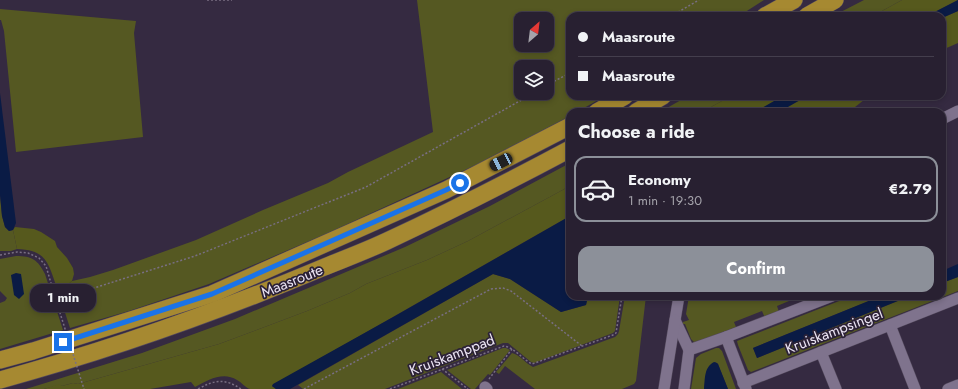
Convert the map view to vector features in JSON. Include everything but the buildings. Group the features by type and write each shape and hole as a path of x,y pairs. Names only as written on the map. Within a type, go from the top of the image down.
{"highway":[{"path":"772,12 794,0"},
{"path":"814,12 835,0"},
{"path":"604,108 618,100"},
{"path":"643,108 656,100"},
{"name":"Maasroute","path":"0,360 33,351 212,294 446,190 566,128"},
{"name":"Maasroute","path":"1,380 112,347 205,315 280,286 386,241 440,216 566,151"}],"street":[{"path":"946,117 958,111"},
{"name":"Kruiskampsingel","path":"726,338 744,386 821,352 958,298"},
{"path":"664,389 678,300"},
{"path":"689,350 726,338 822,300"},
{"path":"675,320 689,350 684,389"},
{"path":"890,325 915,389"},
{"path":"821,352 836,389"},
{"path":"948,389 958,385"}],"path":[{"path":"207,0 232,0"},
{"path":"678,12 699,0"},
{"path":"554,82 566,75"},
{"path":"54,293 61,292 72,295 195,256 366,187 521,100"},
{"path":"0,255 17,252 28,253 39,258 46,266 84,389"},
{"path":"304,389 491,289 503,288 510,291 582,346"},
{"name":"Kruiskamppad","path":"390,389 504,346 512,349 532,364 613,335 616,333 621,300"},
{"path":"486,388 490,378 512,349"},
{"path":"442,369 468,389"},
{"path":"198,389 208,383 225,381 234,384 241,389"}],"green space":[{"path":"417,0 764,0 745,12 566,12 566,100 598,100 584,108 566,108 566,118 478,164 328,233 209,284 129,311 70,328 57,288 67,285 72,281 113,270 196,240 328,183 433,132"},
{"path":"864,0 902,0 880,12 841,12"},
{"path":"0,9 136,21 134,33 143,137 16,152 4,31 0,20"},
{"path":"681,100 724,100 709,108 667,108"},
{"path":"566,165 566,188 468,241 427,260 366,284 350,293 307,311 219,344 78,384 73,383 62,386 59,385 44,389 26,389 142,353 235,319 405,247 490,206"},
{"path":"0,195 2,216 5,227 9,231 13,230 17,249 11,251 0,251"},
{"path":"16,256 30,258 40,265 45,274 63,330 0,349 0,303 5,301 7,298 0,291 0,259"},
{"path":"493,274 510,279 561,312 586,305 587,300 619,300 615,331 613,333 534,363 508,343 503,343 385,389 303,389 298,385"},
{"path":"958,277 958,291 946,296 946,282"},
{"path":"624,300 646,300 636,381 634,384 622,389 535,389 505,366 499,374 496,372 512,353 518,355 533,367 615,337 619,331"},
{"path":"688,300 791,300 777,306 779,312 765,318 762,311 734,322 736,327 699,342 694,342 691,339 685,324 683,324 683,322 689,320 686,314"},
{"path":"842,300 871,300 753,348 757,358 900,300 935,300 751,372 748,370 737,341"},
{"path":"503,348 510,350 490,375 488,374 475,389 471,389 447,370"},
{"path":"719,348 722,351 736,389 728,389 718,364 715,362 707,370 704,389 691,389 696,358 701,354"},
{"path":"441,372 462,389 398,389"}],"shaded area":[{"path":"902,0 958,0 935,12 880,12"},
{"path":"958,11 958,43 946,48 946,16"},
{"path":"724,100 776,100 762,108 709,108"},
{"path":"800,100 864,100 856,108 786,108"},
{"path":"566,188 566,218 272,386 276,389 250,389 232,377 221,376 195,387 191,382 150,389 44,389 59,384 62,386 73,383 78,384 219,344 307,311 350,293 366,284 427,260 468,241"},
{"path":"15,227 34,229 55,241 57,247 67,258 73,268 74,274 72,281 67,285 57,288 48,265 40,255 35,252 17,249 13,230"}],"water":[{"path":"958,0 958,11 946,16 946,12 935,12"},
{"path":"0,93 16,223 13,230 9,231 5,227 2,216 0,195"},
{"path":"776,100 800,100 786,108 762,108"},
{"path":"566,218 566,300 587,300 586,305 561,312 510,279 493,274 290,389 276,389 272,386 273,384"},
{"path":"958,264 958,277 946,282 946,269"},
{"path":"16,273 21,274 24,294 19,299 14,295 11,275"},
{"path":"871,300 900,300 757,358 753,348"},
{"path":"714,362 718,364 728,389 704,389 708,367"}],"route":[{"path":"63,342 212,294 336,240 460,183"}]}
